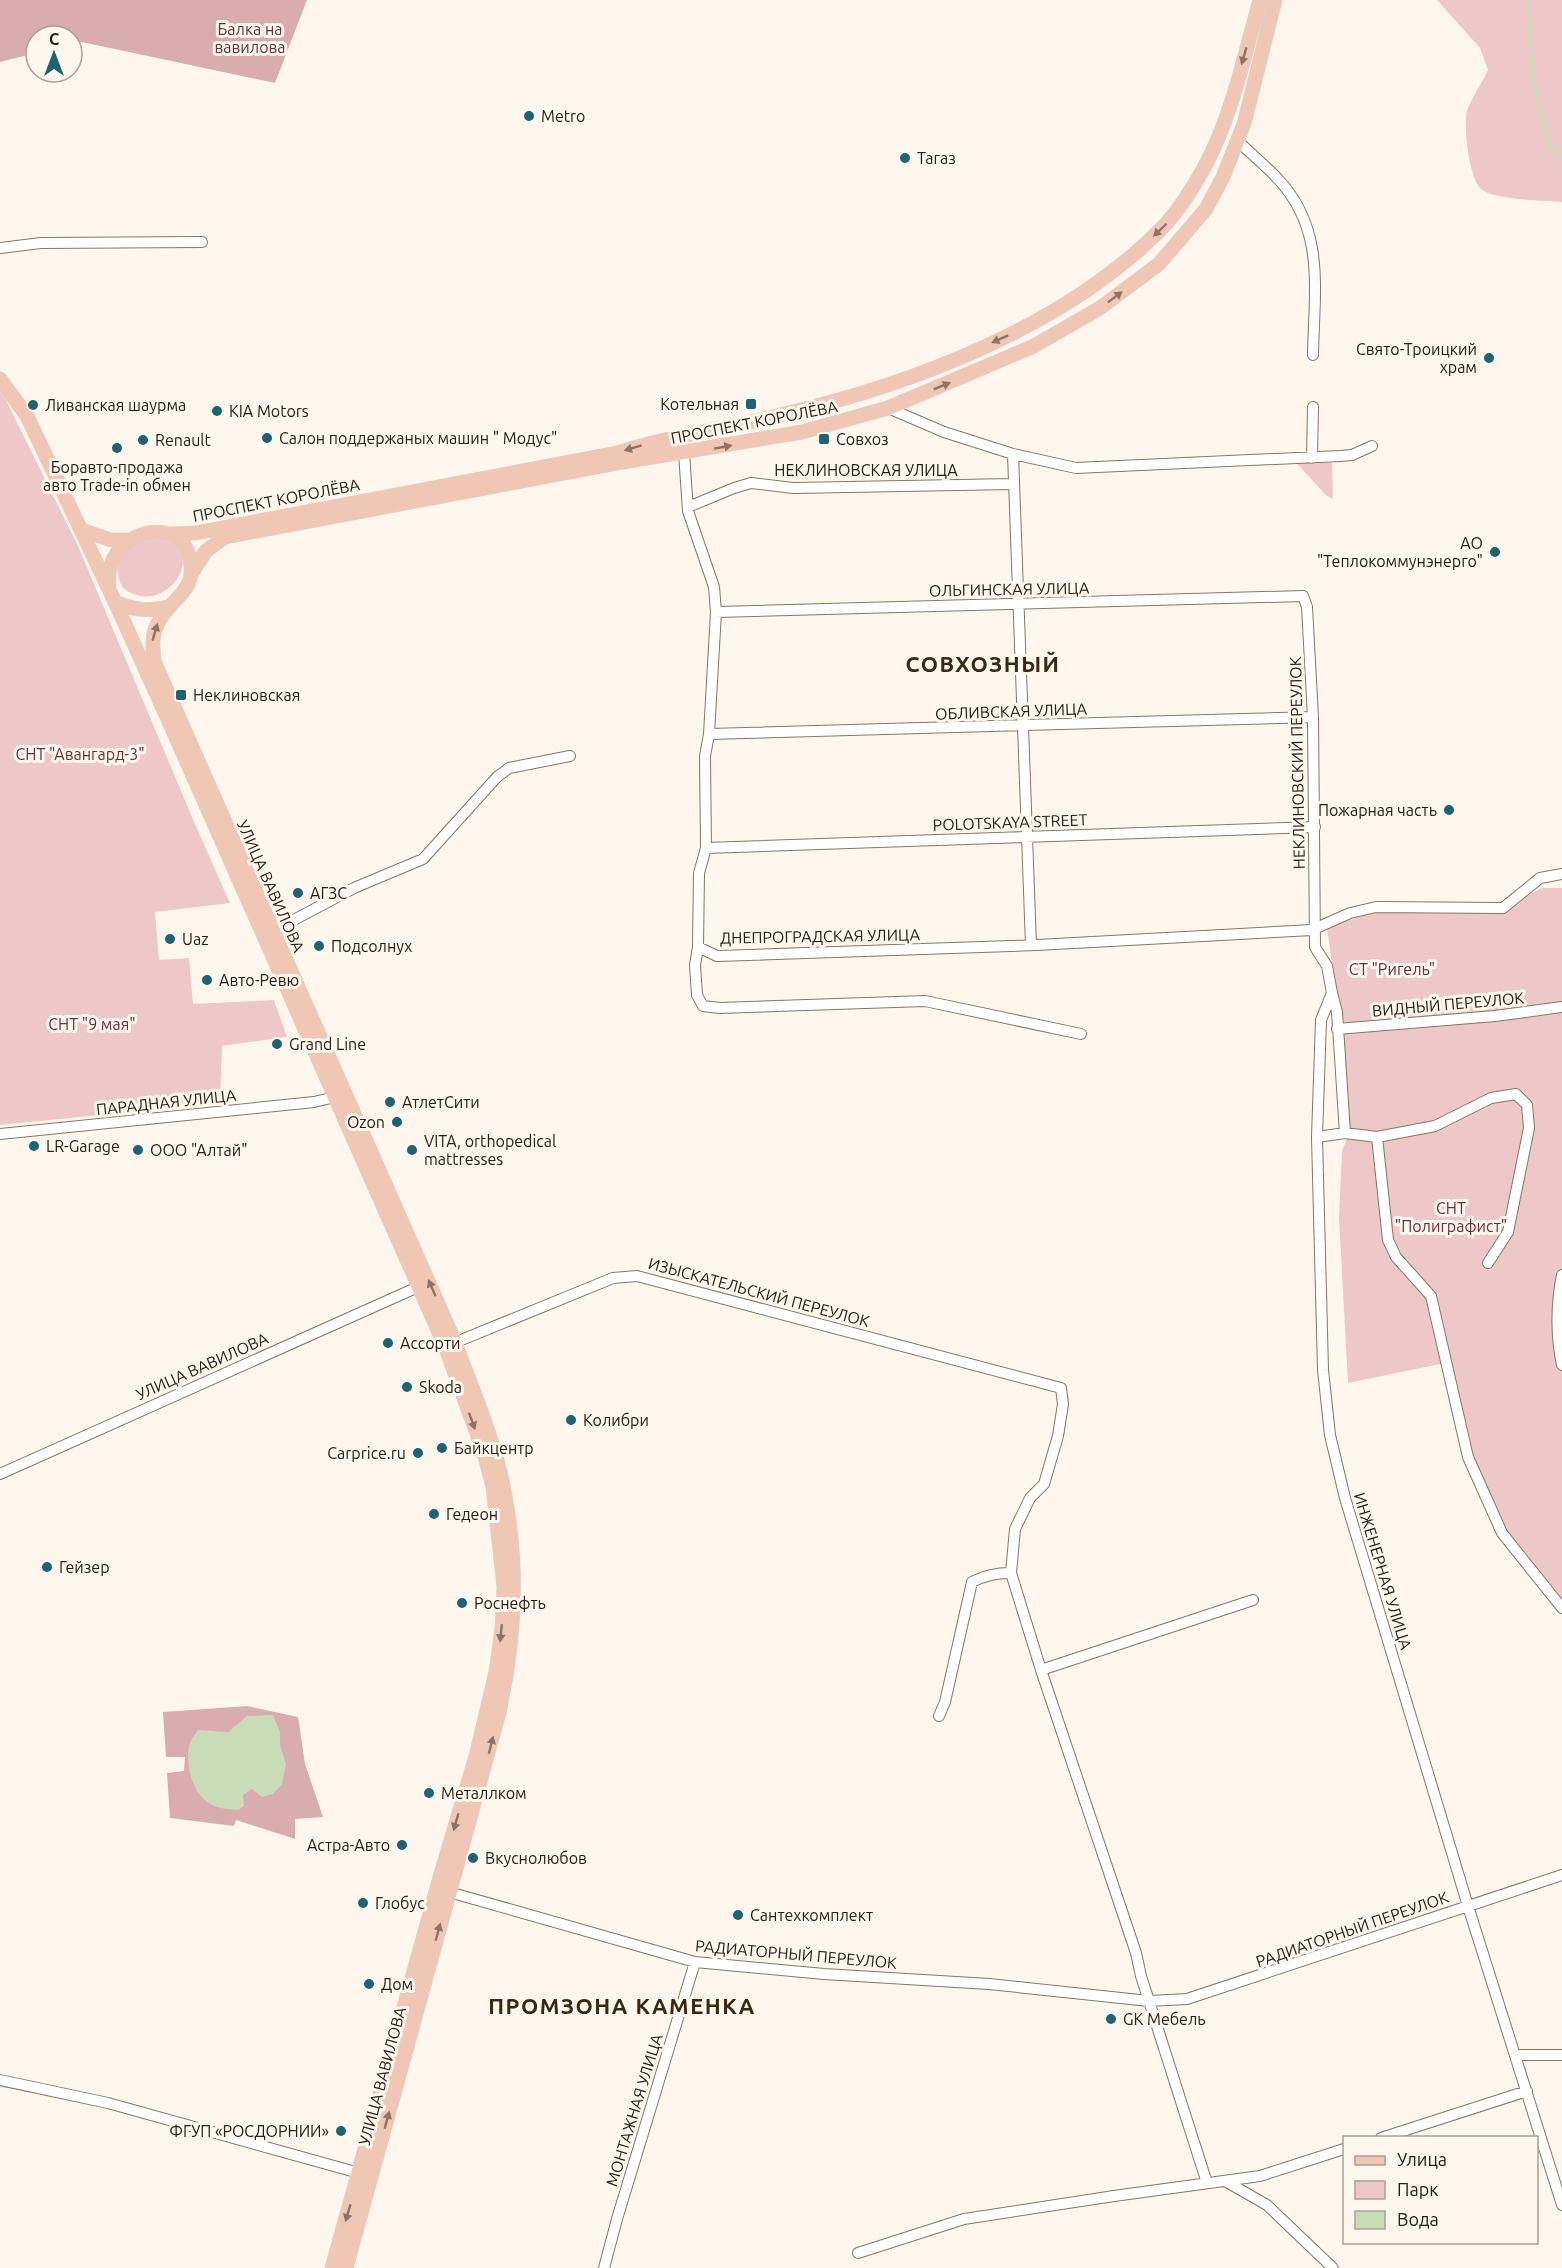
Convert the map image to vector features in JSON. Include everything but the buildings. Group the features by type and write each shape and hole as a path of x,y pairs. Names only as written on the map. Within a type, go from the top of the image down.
{"main road":[{"name":"ПРОСПЕКТ КОРОЛЁВА","path":"169,534 196,533 617,453 649,443 777,416 876,388 951,361 1027,327 1088,291 1134,254 1174,213 1203,170 1220,135 1260,0"},
{"name":"ПРОСПЕКТ КОРОЛЁВА","path":"192,573 206,551 225,537 606,465 802,432 888,408 1034,346 1100,308 1159,264 1206,209 1223,177 1244,124 1275,0"},
{"name":"УЛИЦА ВАВИЛОВА","path":"0,379 27,416 113,597 418,1287 450,1344"},
{"path":"81,530 111,540 128,540 141,534 156,532 169,534 182,542 188,550 192,573"},
{"name":"УЛИЦА ВАВИЛОВА","path":"113,597 109,571 117,550 128,540"},
{"name":"УЛИЦА ВАВИЛОВА","path":"192,573 188,586 168,607 157,623 152,640 154,661 485,1423 503,1485 515,1587 513,1630 501,1704 489,1755 443,1890 332,2268"},
{"path":"113,597 131,609 145,611 168,607"},
{"name":"УЛИЦА ВАВИЛОВА","path":"346,2268 443,1890"}],"street":[{"path":"1238,141 1278,179 1296,202 1307,223 1314,256 1313,355"},
{"path":"0,248 41,243 202,242"},
{"path":"1312,458 1313,407"},
{"name":"НЕКЛИНОВСКАЯ УЛИЦА","path":"888,408 944,432 1012,454 1076,468 1312,458 1352,455 1372,446"},
{"path":"684,453 688,507 714,587 716,612 709,734 705,756 706,848 699,873 698,947"},
{"path":"1012,454 1031,945"},
{"name":"НЕКЛИНОВСКАЯ УЛИЦА","path":"688,507 751,483 793,488 1013,484"},
{"name":"ОЛЬГИНСКАЯ УЛИЦА","path":"716,612 1303,596"},
{"name":"НЕКЛИНОВСКИЙ ПЕРЕУЛОК","path":"1303,596 1307,607 1313,717 1314,929"},
{"name":"ОБЛИВСКАЯ УЛИЦА","path":"709,734 1313,717"},
{"path":"273,931 354,888 423,858 497,777 509,768 570,756"},
{"name":"POLOTSKAYA STREET","path":"706,848 1315,827"},
{"path":"1346,1133 1337,1012 1327,966 1315,947 1314,929 1350,913 1376,907 1503,908 1540,878 1562,874"},
{"name":"ДНЕПРОГРАДСКАЯ УЛИЦА","path":"1081,1035 925,1001 720,1008 703,1006 696,995 695,965 698,947 717,956 1031,945 1314,929"},
{"name":"ИНЖЕНЕРНАЯ УЛИЦА","path":"1332,993 1321,1020 1317,1137 1323,1370 1330,1435 1345,1498 1468,1905 1562,2205"},
{"name":"ВИДНЫЙ ПЕРЕУЛОК","path":"1337,1029 1495,1016 1562,1007"},
{"path":"1317,1137 1346,1133 1377,1137 1435,1126 1491,1098 1516,1094 1527,1105 1529,1128 1508,1232 1488,1263"},
{"name":"ПАРАДНАЯ УЛИЦА","path":"0,1134 314,1102 335,1097"},
{"path":"1377,1137 1388,1240 1396,1257 1431,1296 1468,1457 1502,1533 1562,1608"},
{"path":"1562,1275 1559,1291 1557,1342 1562,1365"},
{"name":"ИЗЫСКАТЕЛЬСКИЙ ПЕРЕУЛОК","path":"450,1344 613,1278 637,1276 1061,1388 1063,1404 1059,1436 1044,1484 1030,1498 1015,1529 1011,1573"},
{"name":"УЛИЦА ВАВИЛОВА","path":"0,1474 418,1287"},
{"path":"939,1716 945,1702 972,1582 999,1573 1011,1573 1041,1670 1136,1953 1149,2001 1208,2183"},
{"path":"1041,1670 1253,1600"},
{"name":"РАДИАТОРНЫЙ ПЕРЕУЛОК","path":"443,1890 695,1962 824,1974 989,1984 1149,2001 1187,1999 1562,1875"},
{"name":"МОНТАЖНАЯ УЛИЦА","path":"604,2268 695,1962"},
{"path":"1515,2055 1562,2055"},
{"path":"0,2080 108,2103 359,2173"},
{"path":"1387,2136 1527,2091"},
{"path":"858,2253 964,2219 1260,2176 1343,2149"},
{"path":"1224,2181 1267,2205 1333,2268"}],"green space":[{"name":"Балка на вавилова","path":"0,0 307,0 275,83 84,42 84,24 24,24 24,56 0,62"},
{"path":"1437,0 1562,0 1562,202 1495,195 1480,188 1476,182 1468,151 1466,118 1469,106 1488,70 1480,48"},
{"path":"0,391 78,546 230,903 155,912 159,960 189,958 193,1004 274,1000 287,1037 222,1046 220,1103 0,1125"},
{"path":"1296,463 1332,463 1333,499 1327,496"},
{"path":"158,539 173,545 181,554 183,565 179,576 170,587 159,594 145,597 131,593 120,583 118,577 122,557 134,544"},
{"name":"СНТ \"Полиграфист\"","path":"1542,888 1562,888 1562,1610 1499,1531 1474,1479 1445,1363 1348,1383 1339,1218 1342,1151 1350,1131 1341,1031 1327,927 1378,911 1503,908"},
{"path":"247,1706 298,1717 305,1764 323,1817 295,1819 295,1839 236,1820 234,1826 170,1818 167,1773 184,1771 185,1757 166,1757 163,1712"}],"water":[{"path":"273,1715 280,1732 280,1746 286,1764 282,1784 273,1794 262,1797 252,1789 243,1795 244,1806 238,1810 218,1807 207,1802 193,1784 188,1761 189,1746 198,1730 228,1732 247,1716"}],"waterway":[{"path":"1528,0 1532,76 1548,141 1562,161"}],"place":[{"name":"Metro","path":"529,116"},
{"name":"Тагаз","path":"905,158"},
{"name":"Свято-Троицкий храм","path":"1489,358"},
{"name":"Котельная","path":"751,404"},
{"name":"Ливанская шаурма","path":"33,405"},
{"name":"KIA Motors","path":"217,411"},
{"name":"Салон поддержаных машин \" Модус\"","path":"267,438"},
{"name":"Совхоз","path":"824,439"},
{"name":"Renault","path":"143,440"},
{"name":"Боравто-продажа авто Trade-in обмен","path":"117,448"},
{"name":"АО \"Теплокоммунэнерго\"","path":"1495,552"},
{"name":"Неклиновская","path":"181,695"},
{"name":"Пожарная часть","path":"1449,810"},
{"name":"АГЗС","path":"298,893"},
{"name":"Uaz","path":"170,939"},
{"name":"Подсолнух","path":"319,946"},
{"name":"Авто-Ревю","path":"207,980"},
{"name":"Grand Line","path":"277,1044"},
{"name":"АтлетСити","path":"390,1102"},
{"name":"Ozon","path":"397,1122"},
{"name":"LR-Garage","path":"34,1146"},
{"name":"ООО \"Алтай\"","path":"138,1150"},
{"name":"VITA, orthopedical mattresses","path":"412,1150"},
{"name":"Ассорти","path":"388,1343"},
{"name":"Skoda","path":"407,1387"},
{"name":"Колибри","path":"571,1420"},
{"name":"Байкцентр","path":"442,1448"},
{"name":"Carprice.ru","path":"418,1453"},
{"name":"Гедеон","path":"434,1514"},
{"name":"Гейзер","path":"47,1567"},
{"name":"Роснефть","path":"462,1603"},
{"name":"Металлком","path":"429,1793"},
{"name":"Астра-Авто","path":"402,1845"},
{"name":"Вкуснолюбов","path":"473,1858"},
{"name":"Глобус","path":"363,1903"},
{"name":"Сантехкомплект","path":"738,1915"},
{"name":"Дом","path":"369,1984"},
{"name":"GK Мебель","path":"1111,2019"},
{"name":"ФГУП «РОСДОРНИИ»","path":"341,2131"}],"district":[{"name":"СОВХОЗНЫЙ","path":"983,664"},
{"name":"ПРОМЗОНА КАМЕНКА","path":"622,2006"}],"park label":[{"name":"СНТ \"Авангард-3\"","path":"80,754"},
{"name":"СТ \"Ригель\"","path":"1392,969"},
{"name":"СНТ \"9 мая\"","path":"92,1024"}]}
